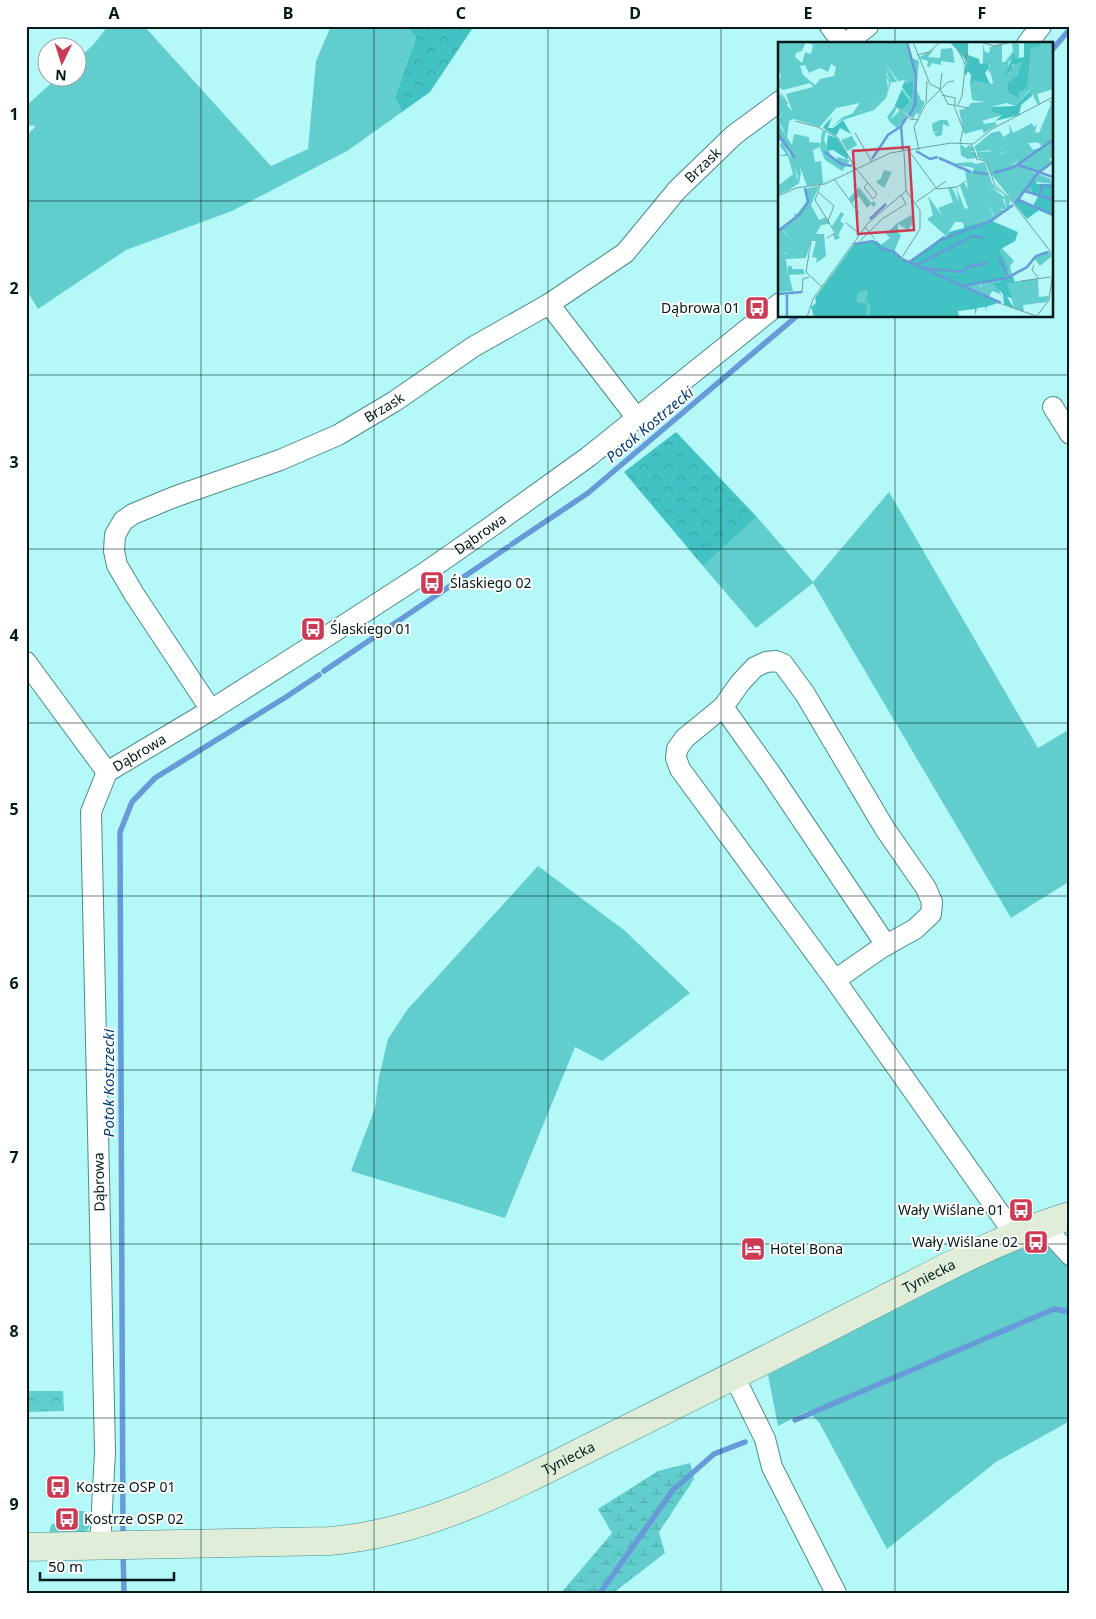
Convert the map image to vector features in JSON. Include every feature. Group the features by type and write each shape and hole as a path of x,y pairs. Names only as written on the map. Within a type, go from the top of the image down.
{"street":[{"path":"830,26 842,42"},
{"path":"847,42 868,26"},
{"path":"1029,42 1041,26"},
{"name":"Brzask","path":"211,710 117,566 114,551 115,535 123,521 133,514 174,497 280,460 338,434 396,401 472,347 549,304 625,253 677,190 734,135 778,103"},
{"path":"549,304 636,417"},
{"name":"Dąbrowa","path":"119,1546 105,1452 92,812 107,772 211,710 431,569 588,457 778,305"},
{"path":"1053,407 1070,434"},
{"path":"835,980 886,945 915,929 931,914 932,902 926,888 885,829 805,694 783,664 776,661 766,662 754,666 723,707 685,738 676,749 676,758 680,769 835,980 1015,1235"},
{"path":"26,662 107,772"},
{"path":"723,707 771,774 886,945"},
{"name":"Tyniecka","path":"26,1547 330,1541 367,1537 446,1515 510,1488 962,1260 1015,1235 1042,1224 1070,1216"},
{"path":"1042,1224 1070,1255"},
{"path":"734,1376 765,1439 772,1467 836,1593"}],"green space":[{"path":"108,26 144,26 271,166 308,149 316,61 331,26 407,26 416,38 395,97 402,112 347,151 232,211 126,250 38,309 26,289 26,136 36,126 26,125 26,106 46,88 88,88 88,50"},
{"path":"407,26 474,26 430,92 402,112 395,97 416,38"},
{"path":"676,432 757,517 703,566 624,472"},
{"path":"889,492 1038,748 1070,729 1070,881 1011,918 813,583 756,628 703,566 757,517 813,582"},
{"path":"538,866 624,930 690,993 602,1061 575,1047 505,1218 351,1171 375,1108 379,1077 388,1039 407,1010"},
{"path":"1051,1245 1070,1264 1070,1421 996,1462 887,1549 819,1422 807,1411 778,1426 768,1375 1010,1251"},
{"path":"26,1391 63,1391 64,1411 26,1412"},
{"path":"690,1463 694,1479 659,1532 665,1553 613,1593 561,1593 612,1533 598,1509 658,1471"},
{"path":"79,1511 84,1511 89,1520 88,1529 84,1534 51,1536 49,1533 51,1525"}],"waterway":[{"name":"Potok Kostrzecki","path":"1054,48 1070,29"},
{"name":"Potok Kostrzecki","path":"512,544 588,493 795,318"},
{"name":"Potok Kostrzecki","path":"324,671 508,547"},
{"name":"Potok Kostrzecki","path":"123,1538 120,832 132,802 155,778 319,675"},
{"path":"795,1420 1054,1309 1070,1312"},
{"path":"600,1593 673,1490 714,1454 745,1442"},
{"name":"Potok Kostrzecki","path":"123,1552 124,1593"}],"place":[{"name":"Dąbrowa 01","path":"757,308"},
{"name":"Ślaskiego 02","path":"432,583"},
{"name":"Ślaskiego 01","path":"313,629"},
{"name":"Wały Wiślane 01","path":"1021,1210"},
{"name":"Wały Wiślane 02","path":"1036,1242"},
{"name":"Hotel Bona","path":"753,1249"},
{"name":"Kostrze OSP 01","path":"58,1487"},
{"name":"Kostrze OSP 02","path":"67,1519"}]}
